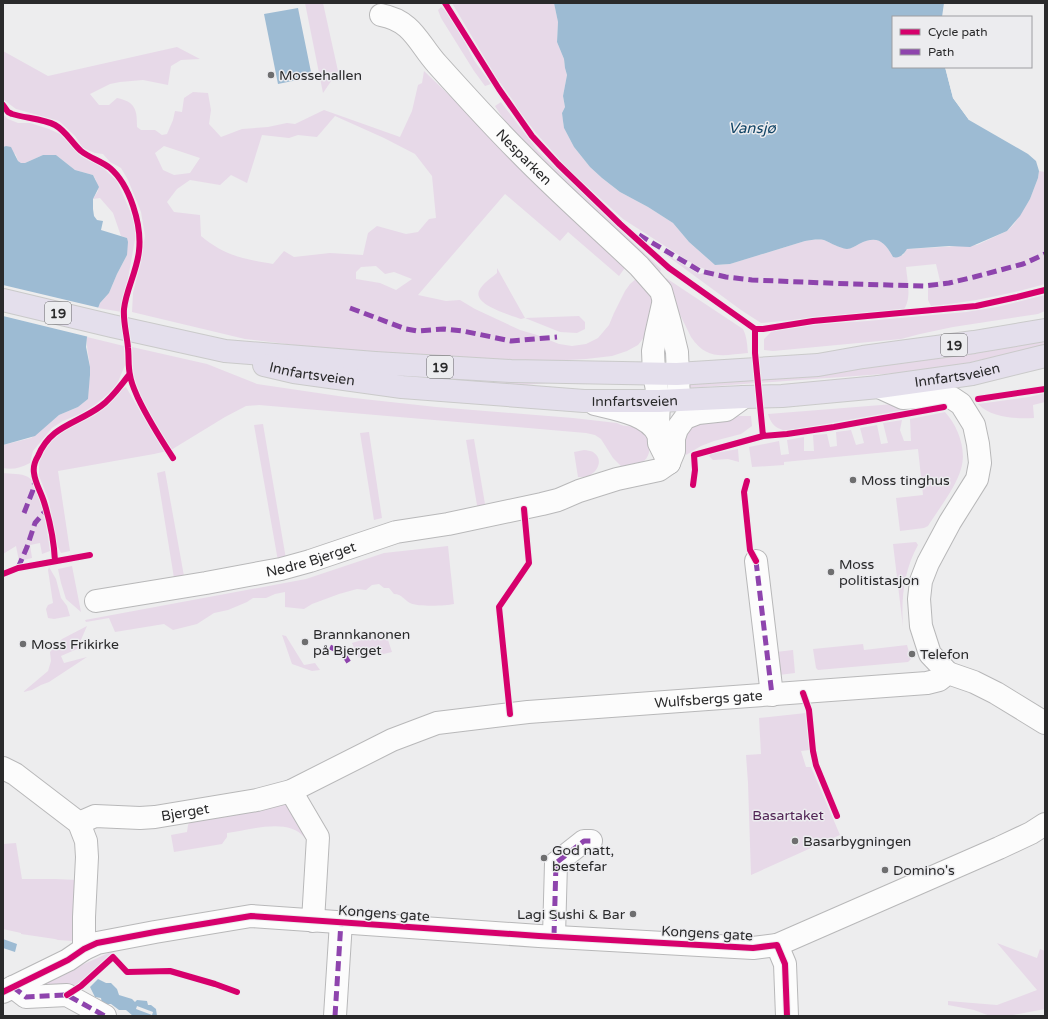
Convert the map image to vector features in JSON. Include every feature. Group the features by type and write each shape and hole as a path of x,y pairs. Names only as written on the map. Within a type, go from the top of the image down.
{"highway":[{"name":"Innfartsveien","path":"3,300 180,342 225,351 375,363 511,371 677,374 818,365 1045,330"},
{"name":"Innfartsveien","path":"225,351 262,364 294,372 402,387 584,401 782,396 879,387 972,374 1045,356"}],"street":[{"name":"Nesparken","path":"381,16 392,18 404,24 434,61 520,153 640,266 660,291 677,352 677,374 658,434 664,466"},
{"name":"Nesparken","path":"664,302 656,335 654,374 669,400"},
{"path":"879,387 903,398 941,396 952,398 961,404 974,425 978,444 980,463 977,479 950,522 928,563 921,580 919,600 921,626 930,654 948,673 974,682 996,693 1045,723"},
{"path":"664,466 674,450 674,438 677,429 685,418 698,413 726,410 744,397"},
{"path":"584,401 639,417 647,421 658,434"},
{"name":"Nedre Bjerget","path":"96,601 281,569 310,561 396,532 524,509 558,500 579,491 664,466"},
{"path":"756,561 772,695"},
{"name":"Wulfsbergs gate","path":"466,719 528,712 927,683 940,680 948,673"},
{"name":"Bjerget","path":"79,822 95,816 140,818 155,817 258,800 291,791 392,740 437,723 466,719"},
{"path":"3,768 16,774 79,822 86,841 87,857 84,949"},
{"path":"291,791 318,837 313,920"},
{"name":"Kongens gate","path":"8,990 68,960 84,949 97,943 251,916 753,948 777,945 992,852 1031,833 1045,824"},
{"path":"554,936 556,862 584,841 591,841"},
{"path":"335,1016 341,922"},
{"path":"777,945 785,964 786,1016"},
{"path":"8,990 26,997 67,995 105,1016"}],"green space":[{"path":"305,3 323,3 338,71 323,93"},
{"path":"452,3 554,3 558,22 557,42 564,59 567,75 563,96 565,107 562,113 564,128 574,147 590,167 602,178 620,192 673,223 689,242 715,265 730,264 805,241 814,240 824,240 844,248 848,248 865,241 875,240 883,243 893,257 903,255 907,249 977,245 1007,231 1014,224 1030,199 1039,171 1045,172 1045,284 988,298 931,306 928,300 928,283 940,281 936,264 906,267 908,299 904,309 761,323 662,252 699,274 711,271 696,266 623,219 569,170 536,133 517,108 496,77"},
{"path":"441,7 451,17 472,57 491,84 485,86 474,71 441,18 438,10"},
{"path":"177,47 200,59 181,60 171,66 168,85 143,80 120,82 110,84 90,94 99,105 109,105 117,98 132,104 136,111 137,127 141,130 155,130 162,135 167,134 175,111 182,112 184,98 193,92 208,93 211,110 209,124 221,137 242,129 268,127 287,123 295,124 324,110 400,137 412,111 418,85 422,83 424,71 627,265 619,276 568,232 560,241 505,194 418,295 446,301 460,300 475,309 520,330 559,344 572,346 586,344 598,338 609,325 625,291 637,278 648,285 653,300 653,313 645,336 638,345 627,351 612,356 531,362 335,350 245,339 132,312 133,293 145,236 141,212 128,180 121,168 110,162 103,154 95,153 83,148 75,136 59,121 16,109 4,100 3,51 48,76","holes":["335,116 415,154 432,176 436,218 429,219 418,232 406,234 377,226 368,233 363,255 330,253 294,257 284,251 273,264 235,256 218,248 201,236 200,215 174,212 167,202 177,189 190,180 220,185 231,175 247,183 262,135 289,138 298,135 317,137","164,146 200,158 190,173 174,175 163,170 155,153","376,266 385,274 394,272 412,279 396,290 380,283 356,279 356,272 361,267"]},
{"path":"501,102 538,151 661,269 660,272 657,274 517,135 504,120 495,106"},
{"path":"3,114 8,119 18,123 30,123 60,134 81,156 102,167 117,181 134,220 136,234 122,312 98,308 100,303 109,293 127,255 127,238 121,236 113,213 100,198 93,199 98,191 96,180 93,175 75,170 56,155 43,155 25,163 18,161 16,155 6,146 3,147"},
{"path":"497,268 525,318 521,319 494,309 482,301 479,296 480,288 497,273"},
{"path":"666,278 743,329 748,353 716,355 703,350 697,345 691,337 663,280"},
{"path":"1045,295 1045,311 1038,314 953,327 901,339 773,351 764,350 764,339 771,332 785,328 966,312 997,307"},
{"path":"579,316 585,322 585,329 577,333 560,332 525,318"},
{"path":"87,337 124,346 125,365 113,390 82,413 63,421 52,428 33,451 30,463 16,468 3,468 3,445 31,438 59,415 78,407 88,399 90,370"},
{"path":"1045,338 1045,345 959,365 925,371 689,388 688,384 820,376"},
{"path":"132,347 207,364 257,384 345,397 436,407 573,418 640,427 643,428 647,436 649,453 642,463 622,467 613,458 601,439 595,435 586,433 259,405 246,406 171,450 146,412 134,382"},
{"path":"417,376 561,382 500,387 421,378"},
{"path":"126,387 143,416 167,451 58,471 70,551 61,553 56,543 49,501 39,476 39,462 43,452 62,429 95,415"},
{"path":"1045,393 1045,402 1033,405 1034,418 1004,417 983,409 978,404 1029,397"},
{"path":"932,401 942,403 787,431 775,426 768,414"},
{"path":"945,412 954,424 960,439 963,462 959,476 951,491 928,526 924,528 900,531 896,498 923,495 918,449 784,462 784,465 752,467 749,447 779,441 781,455 789,454 787,440 804,437 804,451 814,451 813,435 827,434 830,447 837,446 836,432 851,430 856,445 864,443 860,428 877,425 881,444 888,443 883,423 902,420 900,430 904,441 911,441 910,419"},
{"path":"734,416 751,416 752,426 741,434 714,441 701,446 686,455 681,448 684,430 692,423"},
{"path":"263,424 286,559 278,561 254,425"},
{"path":"369,432 382,518 374,520 360,433"},
{"path":"474,439 486,510 478,511 466,440"},
{"path":"738,449 739,462 728,459 713,460 709,456 710,454"},
{"path":"588,450 596,455 599,462 595,472 587,476 578,477 574,452"},
{"path":"165,471 184,576 174,578 157,473"},
{"path":"3,473 22,475 28,477 33,482 37,489 43,511 50,551 42,554 40,543 30,545 32,558 19,561 16,546 3,554"},
{"path":"916,542 918,545 909,564 904,584 903,627 893,544"},
{"path":"448,546 454,604 432,606 410,603 403,597 394,594 389,588 384,588 379,584 372,585 366,590 357,589 339,594 312,604 304,609 285,607 285,592 266,598 253,598 228,610 214,613 197,624 173,630 164,624 115,632 109,618 86,622 85,620 306,579 384,553"},
{"path":"72,566 81,612 66,599 58,569"},
{"path":"49,567 56,579 61,598 67,606 70,616 54,619 48,618 46,609 48,605 53,603 48,570"},
{"path":"87,626 77,649 61,656 64,663 87,657 49,682 32,690 23,692 48,671 51,661 50,652 62,639"},
{"path":"385,631 392,652 363,659 359,658 352,643 378,635"},
{"path":"282,635 286,636 304,665 315,663 320,670 312,671 292,664"},
{"path":"863,644 864,650 907,645 911,659 908,662 818,670 816,668 813,649"},
{"path":"793,650 795,673 779,675 776,652"},
{"name":"Basartaket","path":"806,713 810,750 801,751 806,767 811,767 840,835 751,875 746,755 761,754 759,718"},
{"path":"287,803 308,836 305,838 298,832 289,828 269,826 227,833 227,837 222,844 174,852 171,835 187,832 190,822"},
{"path":"16,843 22,879 78,880 75,934 72,941 21,934 3,929 3,844"},
{"path":"997,943 1037,958 1040,949 1045,951 1045,1009 1008,1016 990,1016 974,1010 948,1005 948,1001 997,1005 1037,990"},
{"path":"115,950 83,982 72,987 29,989"}],"water":[{"name":"Vansjø","path":"554,3 944,3 942,16 892,16 892,68 945,68 953,98 969,120 1028,154 1036,161 1039,171 1038,178 1030,199 1020,216 1007,231 970,247 949,246 907,249 901,256 893,257 883,243 875,240 865,241 847,249 838,247 824,240 814,240 805,241 730,264 715,265 689,242 673,223 620,192 602,178 590,167 574,147 564,128 563,121 562,113 565,107 563,96 567,75 564,59 557,42 558,22"},
{"path":"298,8 312,77 278,84 264,14"},
{"path":"3,147 11,147 18,161 21,163 25,163 43,155 56,155 75,170 93,175 99,187 93,199 94,216 97,220 103,221 101,230 127,238 128,242 127,255 109,293 100,303 87,337 86,347 90,367 88,399 78,407 59,415 35,436 3,445"},
{"path":"3,939 17,944 15,952 3,948"},
{"path":"98,979 106,983 111,983 117,989 119,995 132,999 135,1002 137,1000 147,1001 148,1005 151,1005 156,1009 157,1016 133,1016 126,1010 119,1010 111,1004 102,1004 101,998 95,997 90,987","holes":["137,1006 153,1012 152,1015 136,1009"]}],"pier":[{"path":"945,68 947,68 955,97 964,112 970,117 969,120 953,98"},
{"path":"3,285 100,308 89,337 3,316"}],"marked path":[{"path":"639,235 700,271 726,277 752,280 925,286 949,283 1023,264 1045,254"},
{"path":"350,308 406,329 417,331 444,329 463,331 511,341 557,337"},
{"path":"24,513 35,481"},
{"path":"18,568 35,523 47,509"},
{"path":"756,561 772,695"},
{"path":"330,647 343,653 351,666"},
{"path":"554,936 556,863 584,841 591,841"},
{"path":"335,1016 341,922"},
{"path":"13,987 26,997 67,995 105,1016"}],"cycle path":[{"path":"445,3 499,89 532,136 558,164 620,224 669,268 755,329 813,321 976,306 1045,290"},
{"path":"3,105 8,112 12,114 45,121 55,125 66,134 81,151 110,168 117,175 129,195 139,229 138,258 124,309 129,372 133,387 142,406 173,458"},
{"path":"755,329 755,353 763,436"},
{"path":"55,561 53,539 43,498 35,477 34,464 43,446 57,431 92,412 105,403 129,375"},
{"path":"978,399 1045,389"},
{"path":"693,485 695,470 694,455 763,436 834,427 944,407"},
{"path":"747,481 744,492 750,550 756,561"},
{"path":"510,714 499,607 529,563 524,509"},
{"path":"3,574 18,568 90,555"},
{"path":"803,693 809,710 813,751 816,765 837,816"},
{"path":"3,992 68,960 84,949 97,943 251,916 539,936 753,948 777,945 785,964 787,1016"},
{"path":"67,995 81,986 113,957 127,972 170,971 237,992"}],"place":[{"name":"Mossehallen","path":"271,75"},
{"name":"Moss tinghus","path":"853,480"},
{"name":"Moss politistasjon","path":"831,572"},
{"name":"Brannkanonen på Bjerget","path":"305,642"},
{"name":"Moss Frikirke","path":"23,644"},
{"name":"Telefon","path":"912,654"},
{"name":"Basarbygningen","path":"795,841"},
{"name":"God natt, bestefar","path":"544,858"},
{"name":"Domino's","path":"885,870"},
{"name":"Lagi Sushi & Bar","path":"633,914"}]}
